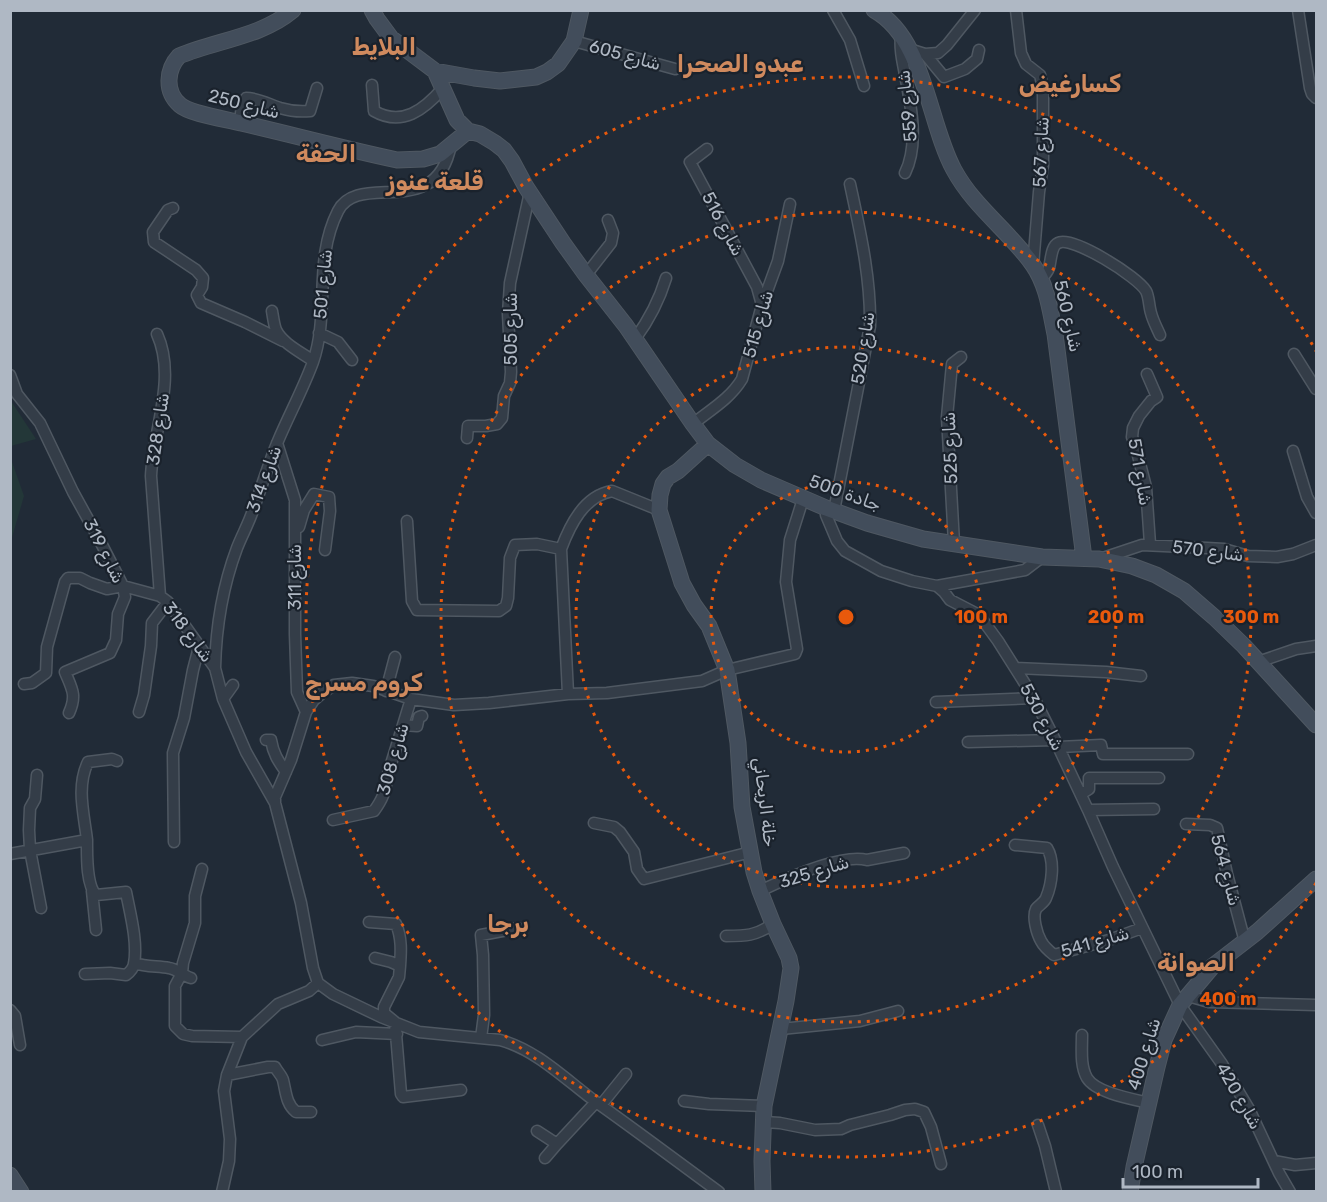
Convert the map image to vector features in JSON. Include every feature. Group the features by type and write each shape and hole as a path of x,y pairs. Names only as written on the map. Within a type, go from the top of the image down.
{"main road":[{"name":"شارع 250","path":"293,10 276,22 253,33 180,56 172,64 168,77 172,94 180,105 212,116 397,160 423,159 440,154 468,131"},
{"path":"372,10 391,38 435,71 500,81 536,77 558,64 574,40 581,10"},
{"name":"شارع 560","path":"874,10 890,21 905,43 920,73 953,168 964,186 1037,272 1048,301 1055,334 1084,558"},
{"path":"435,71 457,120 468,131"},
{"name":"جادة 500","path":"468,131 480,134 504,150 586,275 635,339 693,424 708,444 735,465 803,499 867,524 923,539 1042,557 1100,559 1132,566 1156,575 1184,591 1214,617 1317,725"},
{"name":"خلة الريحاني","path":"708,444 668,477 663,484 659,510 682,583 709,626 728,670 738,743 741,798 754,872 791,968 781,1029 764,1106 763,1191"},
{"name":"شارع 400","path":"1130,1191 1164,1040 1184,1000 1213,966 1245,942 1317,879"},
{"path":"10,1174 21,1191"}],"street":[{"path":"833,10 847,34 864,86"},
{"path":"925,54 941,51 975,10"},
{"name":"شارع 567","path":"1016,10 1021,53 1026,64 1040,75 1043,88 1043,165 1039,192 1037,272"},
{"path":"1298,10 1310,87 1312,94 1317,98"},
{"name":"شارع 605","path":"574,40 675,69"},
{"path":"905,43 925,54 944,77 965,69 977,59 979,50"},
{"name":"شارع 559","path":"905,43 900,47 911,102 912,135 912,155 905,173"},
{"path":"372,86 374,111 385,117 405,116 417,112 434,99 443,88"},
{"path":"240,123 242,104 246,98 254,98 296,112 310,111 317,88"},
{"name":"شارع 501","path":"313,361 319,333 323,259 338,209 347,199 361,194 410,191 433,181 449,156 451,144"},
{"name":"شارع 516","path":"707,149 690,162 757,287 762,305"},
{"name":"شارع 520","path":"830,509 870,326 866,266 850,184"},
{"name":"شارع 505","path":"467,438 468,426 497,424 502,418 504,396 510,383 511,372 508,314 510,283 530,192"},
{"name":"شارع 515","path":"693,424 728,398 742,379 762,305 778,261 790,204"},
{"path":"173,208 168,210 153,232 154,242 196,270 203,278 202,287 197,295 201,303 283,341 313,361"},
{"path":"586,275 611,243 612,233 608,220"},
{"path":"1037,272 1048,271 1056,244 1060,242 1068,242 1101,256 1130,274 1146,291 1151,314 1160,335"},
{"path":"635,339 647,323 660,297 666,278"},
{"path":"272,311 275,328 283,341"},
{"path":"319,333 338,342 352,360"},
{"name":"شارع 328","path":"157,334 162,344 164,382 151,476 164,599"},
{"path":"1294,354 1317,389"},
{"name":"شارع 525","path":"954,543 947,417 951,364 961,357"},
{"name":"شارع 314","path":"215,668 219,611 229,573 277,443 313,361"},
{"name":"شارع 571","path":"1147,374 1157,398 1151,401 1139,416 1133,428 1132,437 1136,444 1146,487 1150,544"},
{"name":"شارع 319","path":"10,375 17,394 40,423 73,492 123,586 125,597 118,614 116,640 110,653 65,672 74,693 74,702 69,713"},
{"name":"شارع 311","path":"277,443 295,500 297,692 306,712"},
{"path":"1293,451 1307,497 1317,513"},
{"path":"568,694 561,549 569,528 589,502 606,492 612,491 659,510"},
{"path":"296,538 309,501 315,494 329,497 330,511 325,550"},
{"path":"275,803 275,797 306,712 314,700 334,686 352,683 373,686 411,699 454,705 489,703 568,694 607,693 702,681 728,670 795,654 797,650 786,582 790,540 803,499"},
{"name":"شارع 530","path":"830,509 826,515 837,541 845,551 881,571 937,586 950,600 979,615 998,641 1034,698 1142,928 1184,1000"},
{"path":"407,521 412,601 417,609 499,611 506,606 508,598 510,558 515,545 537,544 561,549"},
{"name":"شارع 570","path":"1100,559 1150,544 1224,549 1248,556 1270,557 1293,554 1317,544"},
{"path":"937,586 1025,570 1042,557"},
{"name":"شارع 318","path":"24,684 32,683 46,673 47,647 68,578 80,578 107,588 123,586 164,599 215,668 223,699 246,752 275,803 301,903 318,983"},
{"path":"139,712 144,695 152,623 164,599"},
{"path":"1258,662 1296,649 1317,646"},
{"path":"174,842 173,753 184,718 199,647"},
{"path":"386,691 395,657"},
{"path":"1015,668 1141,676"},
{"path":"223,699 233,685"},
{"path":"936,702 1034,698"},
{"name":"شارع 308","path":"333,820 375,811 382,801 411,699"},
{"path":"403,725 417,726 419,717 422,716"},
{"path":"266,740 271,740 278,762 286,771"},
{"path":"968,742 1101,745 1103,754 1188,754"},
{"path":"96,930 87,862 87,840 81,789 83,772 88,762 112,759 117,761"},
{"path":"37,775 35,799 30,808 29,817 30,850 41,908"},
{"path":"1081,794 1089,789 1089,778 1159,778"},
{"path":"1088,810 1154,809"},
{"path":"594,823 614,827 620,832 634,852 637,869 644,879 751,852"},
{"name":"شارع 564","path":"1186,824 1210,825 1217,828 1245,942"},
{"path":"10,854 87,840"},
{"name":"شارع 541","path":"1015,845 1047,848 1050,854 1053,863 1051,878 1045,899 1036,909 1034,916 1040,940 1045,948 1054,955 1142,928"},
{"name":"شارع 325","path":"760,891 788,877 840,860 867,860 904,853"},
{"path":"186,976 183,963 195,923 195,896 202,869"},
{"path":"85,974 126,975 134,963 132,924 126,892 96,895 92,891"},
{"path":"369,922 396,924 400,933 399,977 384,1007 384,1013 396,1028 400,1094 403,1097 461,1090"},
{"path":"726,936 748,936 762,932 773,924"},
{"path":"481,1038 484,1015 481,935 518,928"},
{"path":"375,958 400,966"},
{"path":"134,963 171,968 186,976"},
{"path":"186,976 175,986 175,1026 183,1034 192,1036 242,1038"},
{"path":"222,1191 230,1161 225,1091 227,1075 242,1038 278,1004 309,991 318,983 333,994 396,1028"},
{"path":"1184,1000 1317,1005"},
{"name":"شارع 420","path":"1184,1000 1249,1109 1290,1191"},
{"path":"10,1010 15,1016 20,1045"},
{"path":"781,1029 860,1021 898,1011"},
{"path":"322,1040 356,1032 396,1028 510,1043 550,1066 719,1191"},
{"path":"1082,1035 1083,1065 1086,1077 1093,1086 1149,1103"},
{"path":"227,1075 275,1067 283,1079 283,1087 292,1108 296,1112 311,1112"},
{"path":"545,1158 626,1074"},
{"path":"684,1101 764,1106"},
{"path":"764,1122 815,1130 841,1129 904,1110 915,1109 924,1112 931,1127 941,1164"},
{"path":"1038,1125 1056,1191"},
{"path":"537,1131 557,1144"},
{"path":"1274,1161 1295,1165 1317,1163"}],"green space":[{"path":"11,401 36,439 11,446"},
{"path":"10,459 24,496 11,541"}],"district":[{"name":"البلايط","path":"384,47"},
{"name":"عبدو الصحرا","path":"740,64"},
{"name":"كسارغيض","path":"1070,84"},
{"name":"الحفة","path":"326,154"},
{"name":"قلعة عنوز","path":"435,182"},
{"name":"كروم مسرج","path":"364,683"},
{"name":"برجا","path":"508,924"},
{"name":"الصوانة","path":"1196,963"}]}
